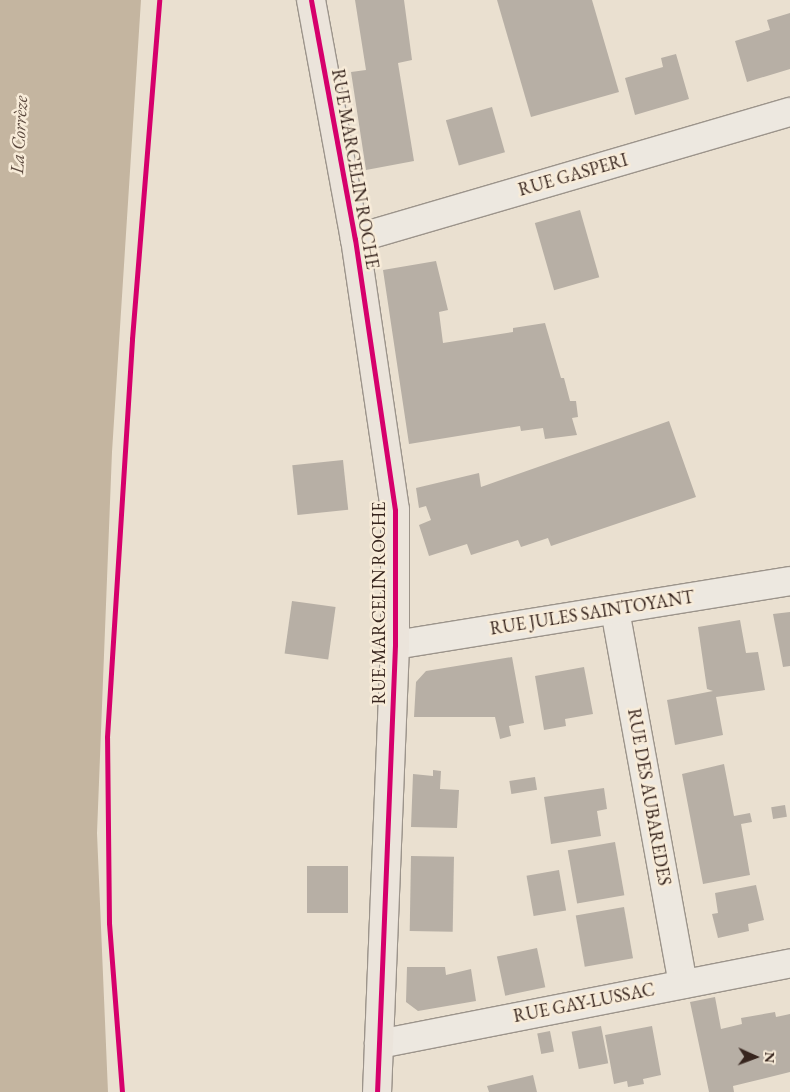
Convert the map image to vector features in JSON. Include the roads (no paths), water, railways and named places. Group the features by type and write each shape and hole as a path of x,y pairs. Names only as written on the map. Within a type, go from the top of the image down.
{"main road":[{"name":"RUE MARCELIN ROCHE","path":"311,0 355,239 395,510 395,645 377,1092"}],"street":[{"name":"RUE GASPERI","path":"355,239 790,112"},
{"name":"RUE JULES SAINTOYANT","path":"395,645 790,581"},
{"name":"RUE DES AUBAREDES","path":"615,610 683,984"},
{"name":"RUE GAY-LUSSAC","path":"379,1044 790,963"}],"water":[{"name":"La Corrèze","path":"0,0 141,0 112,452 97,833 108,1092 0,1092"}]}
